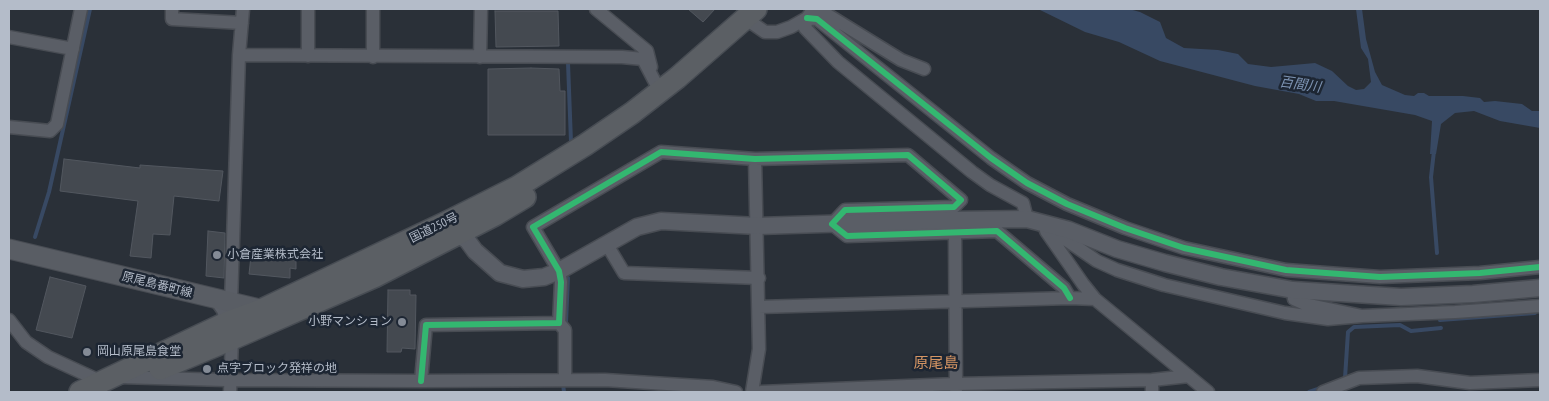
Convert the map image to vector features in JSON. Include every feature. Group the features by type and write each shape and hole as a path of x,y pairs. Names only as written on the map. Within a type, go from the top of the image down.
{"highway":[{"name":"国道250号","path":"108,384 226,316 261,310 517,187 585,146 632,112 677,78 754,13"},
{"name":"国道250号","path":"80,392 139,378 226,316 307,307 392,268 495,215 564,174 609,142 680,86 754,13"}],"main road":[{"name":"原尾島番町線","path":"9,249 226,316"},
{"path":"261,310 279,312 307,307"}],"street":[{"path":"9,126 50,131 56,124 82,9"},
{"path":"172,9 172,19 242,24"},
{"path":"230,382 226,316 243,9"},
{"path":"308,9 308,56"},
{"path":"373,9 373,57"},
{"path":"480,57 481,9"},
{"path":"596,9 647,51 655,82"},
{"path":"924,69 901,60 823,12 812,11 807,18 805,28 838,62 972,172 990,185 1023,203 1095,299 1208,392"},
{"path":"754,13 765,32 777,32 807,18 817,19 990,158 1027,183 1067,204 1125,228 1184,248 1286,270 1380,277 1480,273 1540,267"},
{"path":"9,37 73,49"},
{"path":"239,56 643,59 655,82"},
{"path":"632,112 636,101 655,82"},
{"path":"565,380 565,330 559,323 559,271 533,228 661,152 755,159 908,155 961,200 954,207 845,210 832,224"},
{"path":"752,392 759,349 758,226 755,159"},
{"path":"456,234 467,240 500,273 523,279 544,277 559,271 637,227 661,221 758,226 951,220 1034,220 1070,230 1117,249 1165,263 1221,277 1293,290 1401,297 1473,294 1540,288"},
{"path":"1034,220 1097,261 1117,270 1164,285 1286,313 1328,319 1540,306"},
{"path":"832,224 847,236 996,231 1064,288 1070,298"},
{"path":"955,233 956,388"},
{"path":"606,243 624,273 759,278"},
{"path":"1293,290 1294,299 1305,304 1362,316"},
{"path":"759,307 1070,298 1095,299"},
{"path":"9,320 26,342 48,357 108,384"},
{"path":"421,381 426,325 559,323"},
{"path":"761,392 1152,386 1189,376"},
{"path":"1323,392 1359,378 1417,376 1470,383 1540,380"},
{"path":"139,378 230,382 421,381 484,387 565,380 606,380 713,387 736,392"}],"water":[{"name":"百間川","path":"1038,9 1129,9 1160,22 1166,38 1184,48 1218,50 1238,54 1248,64 1271,67 1315,63 1332,71 1348,86 1356,90 1364,89 1371,82 1368,59 1361,48 1356,9 1362,9 1366,39 1375,72 1382,85 1405,95 1414,96 1418,93 1424,93 1429,96 1463,96 1480,98 1484,102 1495,101 1522,104 1532,111 1540,111 1540,128 1500,121 1474,111 1455,113 1441,124 1436,154 1430,154 1432,121 1415,115 1334,101 1316,101 1299,94 1255,86 1160,61 1119,42 1085,32"}],"building":[{"path":"688,9 715,9 703,22"},
{"path":"495,11 558,11 559,46 496,47"},
{"path":"488,69 559,69 560,91 565,91 565,135 488,135"},
{"path":"64,159 140,168 140,165 223,171 219,201 174,196 170,235 153,234 151,258 130,256 138,201 60,191"},
{"path":"208,231 225,233 224,278 206,276"},
{"path":"251,256 296,258 296,269 290,268 290,278 249,274"},
{"path":"50,277 86,286 72,338 36,330"},
{"name":"小野マンション","path":"388,290 410,290 410,295 416,295 415,349 402,348 401,352 387,352"}],"waterway":[{"path":"35,237 49,192 90,9"},
{"path":"568,63 571,142"},
{"path":"1434,151 1431,177 1437,253"},
{"path":"566,322 568,278"},
{"path":"1440,320 1535,313"},
{"path":"1344,379 1348,332 1354,327 1400,325 1411,331 1441,328"},
{"path":"563,384 564,392"},
{"path":"1309,392 1321,388"}],"cycle path":[{"path":"807,18 817,19 991,158 1027,183 1067,204 1125,228 1184,248 1286,270 1380,277 1480,273 1540,267"},
{"path":"421,381 426,325 559,323 561,282 559,271 533,227 661,152 755,159 908,155 961,200 954,207 845,210 832,224 847,236 997,231 1064,288 1070,298"}],"place":[{"name":"小倉産業株式会社","path":"217,255"},
{"name":"小野マンション","path":"402,322"},
{"name":"岡山原尾島食堂","path":"87,352"},
{"name":"点字ブロック発祥の地","path":"207,369"}],"district":[{"name":"原尾島","path":"936,364"}]}
